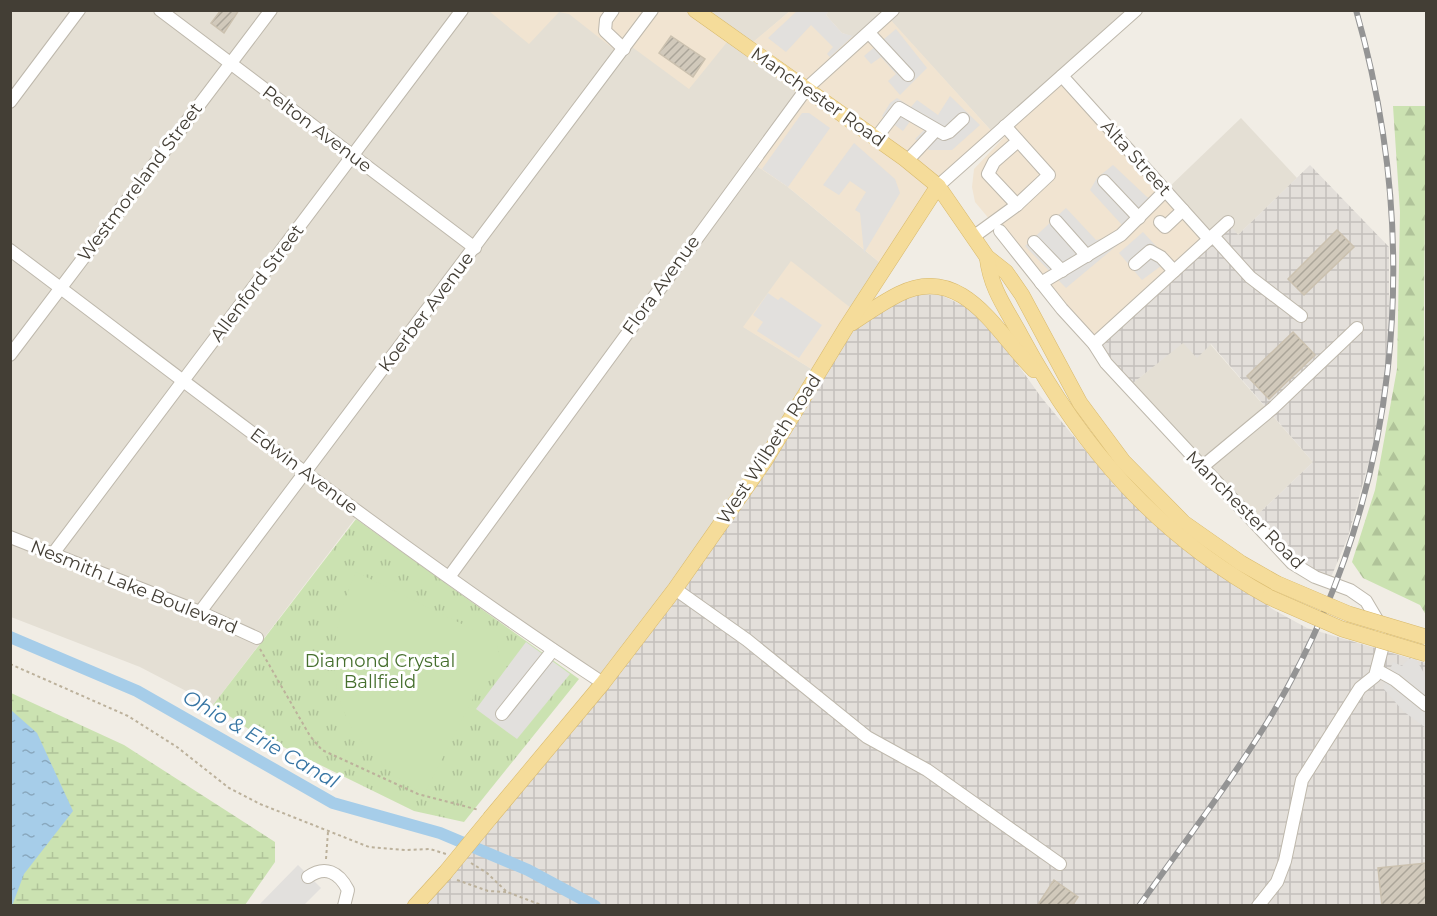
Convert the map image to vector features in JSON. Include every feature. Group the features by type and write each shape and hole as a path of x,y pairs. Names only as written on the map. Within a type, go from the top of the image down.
{"main road":[{"name":"Manchester Road","path":"695,10 807,88 938,186 987,257"},
{"name":"West Wilbeth Road","path":"415,906 603,683 675,589 764,462 847,326 938,186"},
{"path":"987,257 990,280 1046,383"},
{"path":"987,257 1006,272 1022,295 1080,403 1107,442 1138,478 1199,535 1272,590 1426,637"},
{"path":"847,326 900,294 924,287 946,289 961,294 984,312 1009,344 1046,383 1094,449 1141,504 1197,553 1272,590 1342,629 1426,654"}],"street":[{"path":"10,102 79,10"},
{"name":"Pelton Avenue","path":"160,10 475,248"},
{"name":"Westmoreland Street","path":"10,355 271,10"},
{"name":"Allenford Street","path":"52,555 462,10"},
{"path":"613,10 603,26 605,32 624,49"},
{"name":"Koerber Avenue","path":"200,612 652,10"},
{"name":"Flora Avenue","path":"449,577 807,88 893,10"},
{"name":"West Wilbeth Road","path":"938,186 1136,10"},
{"path":"869,33 908,75"},
{"name":"Alta Street","path":"1062,76 1183,210 1250,277 1301,316"},
{"path":"876,138 898,108 944,134 950,132 963,119"},
{"path":"973,237 1017,205 1049,175 1005,126"},
{"path":"907,161 936,130"},
{"path":"1017,205 988,174 994,162 1018,141"},
{"path":"1104,181 1139,218"},
{"path":"1041,283 1121,235 1165,190"},
{"path":"1160,222 1165,227 1183,210"},
{"path":"1056,221 1087,256"},
{"path":"1094,344 1228,222"},
{"name":"Manchester Road","path":"1000,231 1094,344 1106,363 1292,563 1315,577 1350,590 1372,607 1379,623 1382,649 1377,670"},
{"path":"1035,242 1062,271"},
{"name":"Edwin Avenue","path":"10,250 305,472 449,577 603,683"},
{"path":"1135,264 1150,251 1161,257 1174,271"},
{"path":"1202,467 1273,408 1357,328"},
{"name":"Nesmith Lake Boulevard","path":"10,537 200,612 257,638"},
{"path":"675,589 747,640 867,737 927,770 1060,864"},
{"path":"502,714 553,650"},
{"path":"1258,906 1277,882 1285,861 1302,780 1360,688 1375,676 1377,670 1395,680 1426,705"},
{"path":"308,878 325,870 335,873 343,880 348,890 344,906"}],"path":[{"path":"257,638 266,662 310,736 322,750 418,794 477,809 491,817"},
{"path":"10,664 128,716 159,734 244,797 369,847 397,850"},
{"path":"325,870 328,832"},
{"path":"444,874 488,891 507,892 544,906"},
{"path":"492,877 507,892"}],"shaded area":[{"path":"829,10 1136,11 995,135 889,19 862,40 842,33 826,15"},
{"path":"10,11 790,11 748,47 807,88 751,162 788,187 885,267 856,312 841,302 744,327 818,373 603,683 360,512 213,705 140,667 11,617"},
{"path":"489,11 695,11 732,36 689,89 628,44 620,54 569,14 559,12 529,44"},
{"path":"790,11 829,11 826,15 842,33 862,40 889,18 995,135 938,186 885,267 788,187 751,162 806,88 747,47"},
{"path":"797,11 829,11 826,15 842,33 853,36 830,57 827,54 833,47 811,25 786,52 768,38"},
{"path":"896,29 927,68 900,95 888,81 896,74 881,57 871,64 864,56"},
{"path":"1062,76 1209,239 1094,344 975,202 972,187 974,169"},
{"path":"950,96 980,125 952,150 929,150 915,139 924,130 911,120 903,131 882,116 890,103 897,98 911,107 917,100 938,115"},
{"path":"802,113 809,113 830,128 788,187 762,169"},
{"path":"1241,118 1297,178 1238,235 1209,239 1165,191"},
{"path":"854,143 895,179 900,193 864,253 860,213 855,210 866,192 850,181 839,195 823,185"},
{"path":"1113,165 1147,197 1162,202 1133,232 1066,288 1025,246 1066,208 1096,240 1109,237 1122,225 1090,190 1097,178"},
{"path":"1310,165 1389,247 1389,333 1382,399 1371,454 1348,537 1329,582 1315,577 1252,520 1313,462 1211,344 1197,358 1183,343 1128,387 1094,344 1228,222 1238,235"},
{"path":"1143,232 1169,260 1142,280 1119,253"},
{"path":"791,261 856,312 818,373 743,327"},
{"path":"768,293 778,300 781,297 822,325 799,358 757,331 763,322 753,315"},
{"path":"900,294 941,295 974,311 996,334 1041,397 1115,486 1175,541 1274,610 1307,628 1426,663 1426,905 415,906 603,683 764,462 847,326"},
{"path":"1183,342 1210,344 1313,462 1252,520 1128,387"},
{"path":"526,642 570,674 517,739 476,709"},
{"path":"1408,659 1416,659 1426,677 1426,728 1403,711 1383,688 1393,662 1402,666"},
{"path":"298,865 321,888 304,905 258,906"}],"green space":[{"path":"1393,106 1426,106 1424,306 1426,615 1420,605 1363,578 1352,562 1375,490 1397,369 1400,212"},
{"name":"Diamond Crystal Ballfield","path":"356,519 579,679 464,822 414,811 253,732 213,705"},
{"path":"356,572 470,628 497,646 500,656 481,683 424,794 393,773 368,750 351,726 339,699 335,670 336,639 343,607"},
{"path":"11,693 124,745 275,842 275,862 245,905 11,906"}],"water":[{"path":"11,710 37,733 73,811 24,874 12,906"}],"building":[{"path":"221,10 239,10 224,33 211,23"},
{"path":"671,36 705,59 693,77 659,53"},
{"path":"1337,230 1354,247 1304,295 1288,279"},
{"path":"1293,332 1315,355 1269,399 1247,376"},
{"path":"1426,863 1426,906 1382,906 1378,868"},
{"path":"1054,880 1078,897 1072,906 1037,906"}],"waterway":[{"name":"Ohio & Erie Canal","path":"10,637 137,691 333,803 440,833 528,870 595,906"}],"railway":[{"path":"1139,906 1226,785 1274,711 1316,629 1350,544 1373,457 1388,369 1393,280 1390,190 1377,100 1356,10"}]}
